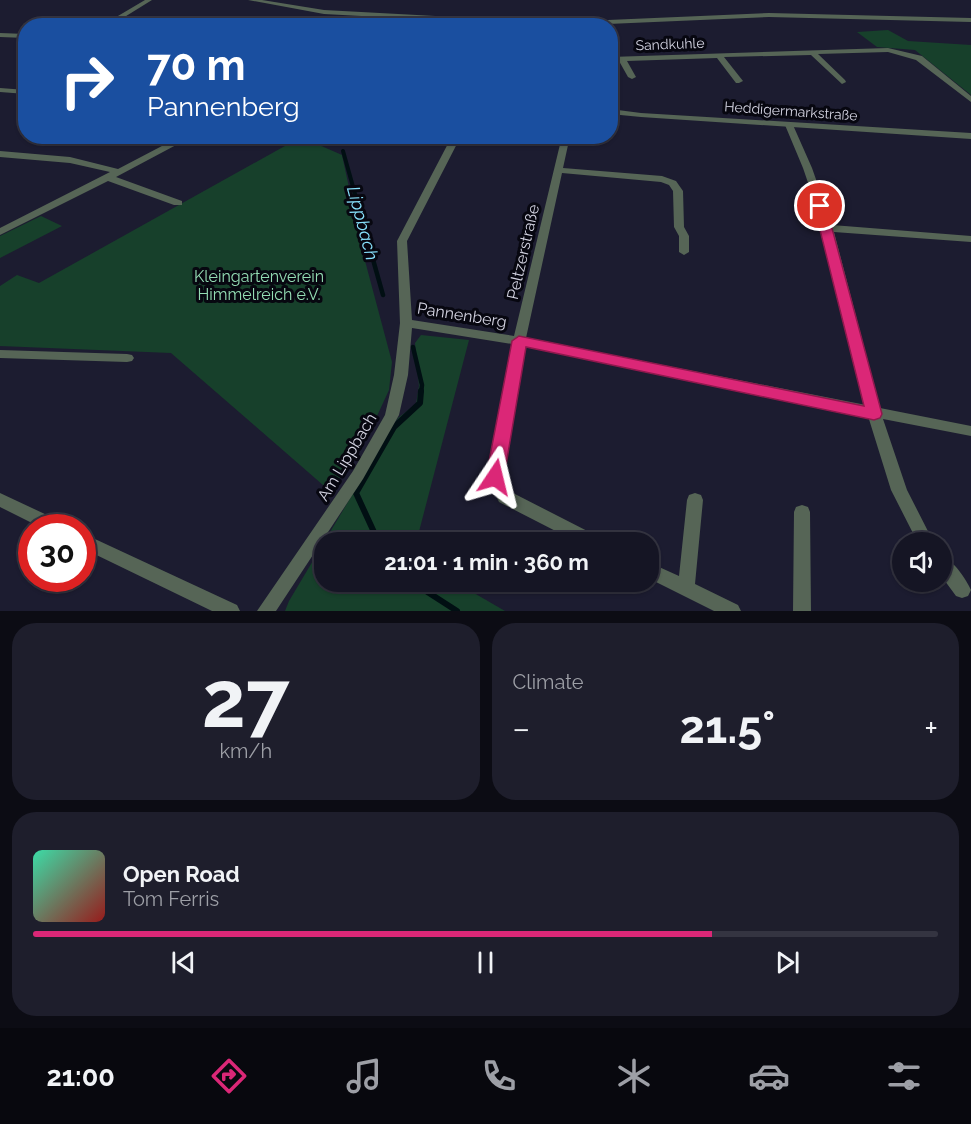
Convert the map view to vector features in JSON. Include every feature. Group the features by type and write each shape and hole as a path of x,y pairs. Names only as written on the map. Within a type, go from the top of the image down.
{"street":[{"path":"118,18 149,0"},
{"path":"251,0 324,12 438,18"},
{"path":"618,20 769,15 971,20"},
{"path":"0,35 18,36"},
{"path":"0,40 9,35"},
{"name":"Sandkuhle","path":"618,59 877,50 919,58 971,100"},
{"path":"812,52 843,82"},
{"name":"Sandkuhle","path":"719,56 739,81"},
{"name":"Sandkuhle","path":"622,59 632,77"},
{"path":"0,90 18,91"},
{"name":"Heddigermarkstraße","path":"618,112 971,136"},
{"path":"789,125 807,163 827,228 874,414 897,484 921,532"},
{"path":"0,232 174,144"},
{"name":"Am Lippbach","path":"266,611 358,475 392,415 401,375 406,323 402,241 453,144"},
{"name":"Peltzerstraße","path":"564,144 519,341 495,477 506,497 574,532"},
{"path":"0,154 70,160 120,172"},
{"path":"558,170 662,179 673,183 678,191 679,226 684,236 684,252"},
{"path":"110,178 178,203"},
{"path":"827,228 971,239"},
{"name":"Pannenberg","path":"406,323 519,341 874,414 971,431"},
{"path":"0,354 127,358"},
{"path":"0,500 29,514"},
{"path":"686,590 695,500"},
{"path":"802,512 802,611"},
{"path":"96,547 224,608"},
{"path":"659,576 732,611"},
{"path":"952,577 962,590"}],"green space":[{"path":"888,30 908,41 971,45 971,95 915,50 877,47 857,32"},
{"name":"Kleingartenverein Himmelreich e.V.","path":"288,144 317,144 342,155 364,257 392,362 389,390 377,416 331,492 171,353 0,346 0,286 17,275 39,283"},
{"path":"41,216 62,226 0,258 0,236"},
{"path":"421,335 469,340 419,532 330,532 398,418 416,404 419,386 415,343"},
{"path":"314,559 314,592 472,592 505,611 285,611"}],"waterway":[{"name":"Lippbach","path":"343,151 364,226"},
{"name":"Lippbach","path":"363,224 383,295"},
{"name":"Lippbach","path":"413,347 422,385 421,393"},
{"name":"Lippbach","path":"374,532 356,493 394,427 420,403 421,391"},
{"name":"Lippbach","path":"428,592 457,611"}],"route":[{"path":"495,477 519,341 874,414 820,206"}]}
